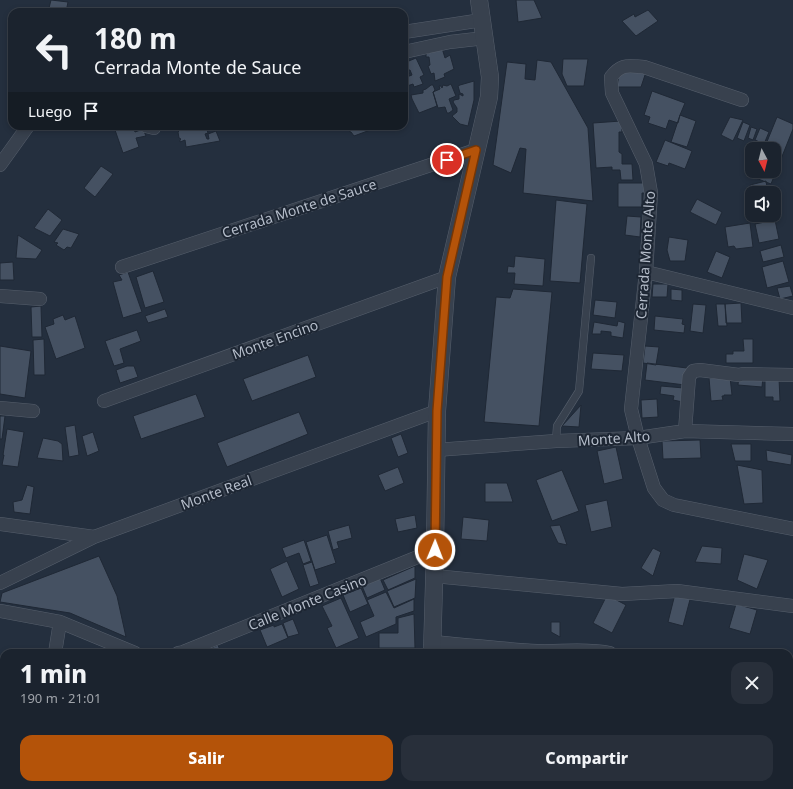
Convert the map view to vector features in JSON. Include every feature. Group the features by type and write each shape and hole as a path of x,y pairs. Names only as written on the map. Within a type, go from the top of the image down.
{"street":[{"path":"466,649 432,648 437,411 447,277 489,97 490,87 479,0"},
{"path":"408,31 482,20"},
{"path":"408,51 450,42 485,38"},
{"name":"Cerrada Monte Alto","path":"742,100 644,67 627,66 617,69 611,77 612,93 646,164 650,180 651,193 646,272 631,409 638,438 654,488 663,500 674,506 793,529"},
{"path":"0,165 25,130"},
{"name":"Cerrada Monte de Sauce","path":"122,266 476,150"},
{"path":"646,272 793,308"},
{"name":"Monte Encino","path":"104,401 447,277"},
{"path":"0,296 40,299"},
{"path":"685,431 689,377 693,371 793,375"},
{"path":"0,408 33,411"},
{"name":"Monte Real","path":"0,582 94,537 437,411"},
{"name":"Monte Alto","path":"436,450 556,441 638,438 685,431 793,434"},
{"path":"0,524 94,537"},
{"name":"Calle Monte Casino","path":"190,649 435,550"},
{"path":"434,576 622,594 677,591 793,606"},
{"path":"0,611 60,622 125,649"},
{"path":"56,649 60,622"}],"lane":[{"path":"556,441 557,426 579,391 591,258"}],"building":[{"path":"51,0 68,2 67,8 49,8"},
{"path":"516,0 534,0 542,18 518,22"},
{"path":"648,10 658,21 636,36 622,21 634,14 635,17"},
{"path":"442,48 445,58 450,55 454,69 444,74 445,77 435,81 434,73 431,74 428,66 430,65 429,57 426,57 426,54"},
{"path":"416,58 424,75 420,77 423,84 414,87 413,84 408,86 408,76 412,75 410,70 408,70 408,61"},
{"path":"563,59 588,59 584,86 567,86 562,74"},
{"path":"537,60 551,62 588,128 593,201 523,193 526,149 520,148 511,173 493,165 507,62 526,64 525,79 535,80"},
{"path":"620,70 646,72 641,87 617,87"},
{"path":"474,81 474,100 468,126 460,124 452,116 457,112 457,108 453,102 454,100 459,99 459,94 463,96 463,94 460,93 458,86"},
{"path":"451,84 456,96 449,99 453,110 447,113 445,107 438,108 433,92 440,89 439,86 442,88 443,85 447,86"},
{"path":"433,85 435,90 433,92 437,106 419,113 411,95 423,93 423,90"},
{"path":"652,91 685,103 678,123 669,120 666,129 648,123 650,117 644,115"},
{"path":"680,115 696,121 687,147 671,142"},
{"path":"730,117 743,120 733,141 721,135"},
{"path":"777,117 793,124 793,129 781,159 781,142 767,142"},
{"path":"621,121 622,132 619,132 619,152 622,154 622,164 632,164 633,180 621,180 620,170 612,170 612,167 596,168 593,123"},
{"path":"743,122 750,125 744,141 737,138"},
{"path":"751,127 757,129 753,140 748,138"},
{"path":"760,128 769,132 765,142 755,140"},
{"path":"115,130 134,130 135,132 143,130 146,136 136,138 139,147 123,153"},
{"path":"180,130 207,130 208,133 205,134 207,139 209,139 208,134 216,131 220,141 186,147 185,140 180,142 181,139 179,138 178,132"},
{"path":"349,130 370,130 354,136"},
{"path":"665,140 692,151 685,169 669,163 668,166 656,162"},
{"path":"101,166 113,174 95,197 84,188"},
{"path":"756,178 773,178 771,184"},
{"path":"766,181 767,186 750,186"},
{"path":"618,183 647,183 648,193 642,193 642,207 618,207"},
{"path":"697,199 722,212 716,225 690,212"},
{"path":"556,200 587,204 580,283 550,281"},
{"path":"48,209 62,220 50,236 34,228"},
{"path":"627,216 641,217 640,237 625,235"},
{"path":"775,222 779,239 759,243 755,224"},
{"path":"750,223 753,247 736,249 734,246 728,247 725,227"},
{"path":"63,229 79,234 71,248 67,247 64,250 56,245 58,243 54,242"},
{"path":"18,235 42,250 36,259 16,258"},
{"path":"669,237 688,240 685,261 670,261 667,250"},
{"path":"781,245 784,257 763,262 760,251"},
{"path":"716,251 730,257 722,278 707,272"},
{"path":"515,256 545,259 543,286 514,284 515,273 507,273 508,266 514,267"},
{"path":"783,261 789,282 767,288 762,267"},
{"path":"13,262 14,280 0,280 0,263"},
{"path":"153,271 164,302 145,308 136,277"},
{"path":"128,272 142,312 123,318 113,282 122,280 119,275"},
{"path":"653,284 668,284 667,297 652,297"},
{"path":"790,286 793,296 780,299 777,288"},
{"path":"513,289 552,292 539,426 484,422 496,297 510,298"},
{"path":"671,289 682,290 682,301 671,300"},
{"path":"595,300 617,302 615,318 593,315"},
{"path":"741,303 742,323 726,323 725,304"},
{"path":"693,304 706,305 703,333 690,331"},
{"path":"716,304 725,304 727,326 718,326"},
{"path":"41,306 42,337 32,337 31,307"},
{"path":"165,309 168,317 148,323 145,316"},
{"path":"63,315 65,320 75,316 85,348 56,359 45,327 54,324 53,319"},
{"path":"655,316 683,319 682,324 685,325 684,333 654,330"},
{"path":"618,321 625,323 623,338 611,336 611,332 601,331 601,334 592,334 594,322 617,326"},
{"path":"137,330 141,341 120,349 124,363 114,366 105,341"},
{"path":"44,339 45,375 34,375 33,340"},
{"path":"743,339 753,339 753,363 726,363 726,354 733,354 733,351 744,351"},
{"path":"0,346 31,351 25,398 0,394"},
{"path":"645,346 659,347 656,365 643,363"},
{"path":"593,353 624,355 622,371 591,369"},
{"path":"308,355 316,377 252,401 243,379"},
{"path":"647,363 687,368 685,385 645,380"},
{"path":"127,366 134,366 138,377 120,383 116,370"},
{"path":"739,375 763,377 762,387 738,385"},
{"path":"730,377 732,395 722,396 723,400 711,401 709,378"},
{"path":"765,378 779,378 780,401 773,401 773,397 765,397"},
{"path":"661,386 684,388 683,402 673,400 674,396 660,394"},
{"path":"196,394 205,417 141,439 133,416"},
{"path":"657,399 658,417 642,418 641,400"},
{"path":"581,405 579,427 562,426"},
{"path":"299,412 308,434 227,467 217,443"},
{"path":"0,416 5,416 2,439 0,439"},
{"path":"75,425 79,455 69,457 65,427"},
{"path":"7,429 24,432 18,467 2,465"},
{"path":"93,432 99,451 87,456 82,436"},
{"path":"401,434 408,453 398,457 391,438"},
{"path":"43,438 58,441 62,444 63,461 37,458"},
{"path":"700,440 701,458 663,459 662,441"},
{"path":"731,444 751,444 751,461 735,461"},
{"path":"616,447 623,479 604,484 597,451"},
{"path":"766,450 792,455 791,465 767,461"},
{"path":"737,465 762,470 763,503 744,504"},
{"path":"398,467 404,483 385,491 378,475"},
{"path":"562,470 579,511 552,521 536,480"},
{"path":"485,483 507,483 513,502 485,502"},
{"path":"27,485 34,487 30,514 14,512 13,502 22,500"},
{"path":"607,500 612,527 591,532 585,505"},
{"path":"415,515 417,528 398,532 395,519"},
{"path":"463,517 489,520 487,541 461,539"},
{"path":"349,525 352,538 337,542 339,548 333,550 328,531"},
{"path":"560,525 567,545 558,543 550,526"},
{"path":"327,535 336,563 315,570 306,542"},
{"path":"304,540 311,561 303,564 299,553 286,558 282,548"},
{"path":"702,546 722,548 721,564 695,562"},
{"path":"653,548 661,552 653,576 641,568"},
{"path":"744,554 768,560 757,589 737,580"},
{"path":"99,556 117,596 126,637 70,613 0,602 2,593"},
{"path":"287,561 299,589 282,597 270,569"},
{"path":"312,562 319,584 310,587 303,565"},
{"path":"415,566 415,578 388,590 383,580"},
{"path":"380,578 385,590 367,598 362,586"},
{"path":"416,579 415,598 394,607 387,591"},
{"path":"361,588 368,604 350,612 343,595"},
{"path":"386,592 394,608 414,599 414,611 396,617 396,624 366,637 360,622 374,616 367,600"},
{"path":"692,592 683,626 668,622 675,594"},
{"path":"607,595 626,605 612,633 593,623"},
{"path":"341,598 359,638 336,648 327,628 332,626 322,606"},
{"path":"736,604 757,610 750,634 729,628"},
{"path":"414,614 415,648 379,648 379,633 398,633 398,618"},
{"path":"293,619 299,634 288,637 283,623"},
{"path":"551,622 560,622 560,637 551,632"},
{"path":"282,624 288,638 267,647 260,630"},
{"path":"218,645 220,649 209,649"}],"route":[{"path":"435,550 437,411 447,277 476,150 447,160"}]}
